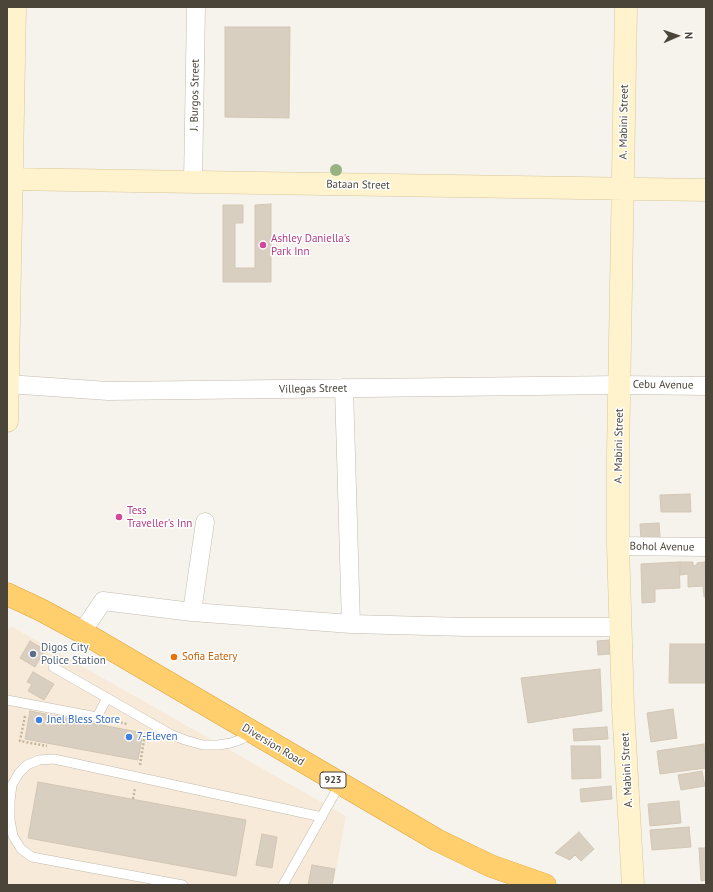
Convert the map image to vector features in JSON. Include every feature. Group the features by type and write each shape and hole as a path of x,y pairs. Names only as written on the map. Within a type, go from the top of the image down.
{"highway":[{"name":"Diversion Road","path":"7,594 82,632 437,840 491,866 545,885"}],"street":[{"path":"7,421 9,179 15,7"},
{"name":"J. Burgos Street","path":"193,182 196,7"},
{"name":"A. Mabini Street","path":"626,7 618,546 620,627 633,885"},
{"name":"Bataan Street","path":"9,179 706,190"},
{"name":"Villegas Street","path":"8,384 108,391 620,385"},
{"name":"Cebu Avenue","path":"620,385 706,386"},
{"path":"344,388 351,624"},
{"path":"192,612 204,522"},
{"name":"Bohol Avenue","path":"618,546 706,547"},
{"path":"82,632 103,601 192,612 351,624 467,627 620,627"}],"lane":[{"path":"52,667 170,734 185,740 202,745 218,745 231,743 242,739 252,732"},
{"path":"7,700 97,717 107,698"},
{"path":"183,885 32,857 21,849 13,836 10,820 12,785 19,773 27,765 39,760 54,759 322,817"},
{"path":"283,885 340,784"}],"path":[{"path":"28,704 20,741 50,747"},
{"path":"97,717 132,726"},
{"path":"134,799 146,729"}],"shaded area":[{"path":"11,626 346,816 333,885 7,885 7,631"}],"building":[{"path":"225,27 290,27 289,118 225,117"},
{"name":"Ashley Daniella's Park Inn","path":"271,204 271,282 223,282 223,205 243,205 243,223 235,223 235,268 255,268 255,205"},
{"path":"690,494 691,512 661,512 660,495"},
{"path":"659,523 660,537 641,539 640,524"},
{"path":"679,562 680,588 655,589 655,602 642,603 641,564"},
{"path":"680,562 693,562 693,566 697,565 697,563 705,562 706,597 704,597 703,586 688,587 688,574 680,575"},
{"path":"609,640 610,654 598,655 597,641"},
{"name":"Digos City Police Station","path":"30,641 45,650 35,667 20,658"},
{"path":"670,644 706,644 706,683 669,683"},
{"path":"600,669 602,711 528,723 521,678"},
{"path":"33,672 54,684 44,700 28,691 32,684 27,682"},
{"path":"673,709 677,738 651,742 647,713"},
{"path":"30,711 143,733 138,760 25,739"},
{"path":"607,727 608,739 574,741 573,729"},
{"path":"704,744 706,768 660,774 657,751"},
{"path":"571,746 600,746 601,778 572,779"},
{"path":"702,771 705,786 681,790 678,775"},
{"path":"38,782 246,820 236,876 28,838"},
{"path":"611,786 612,799 581,802 580,789"},
{"path":"679,801 681,823 650,826 648,804"},
{"path":"689,827 691,847 652,850 650,830"},
{"path":"579,832 594,849 581,861 575,855 570,860 555,853"},
{"path":"262,834 277,837 272,868 256,865"},
{"path":"699,848 706,848 706,880 701,881"},
{"path":"312,865 335,869 332,885 308,885"}],"place":[{"name":"Ashley Daniella's Park Inn","path":"263,245"},
{"name":"Tess Traveller's Inn","path":"119,517"},
{"name":"Digos City Police Station","path":"33,654"},
{"name":"Sofia Eatery","path":"174,657"},
{"name":"Jnel Bless Store","path":"39,720"},
{"name":"7-Eleven","path":"129,737"}]}
